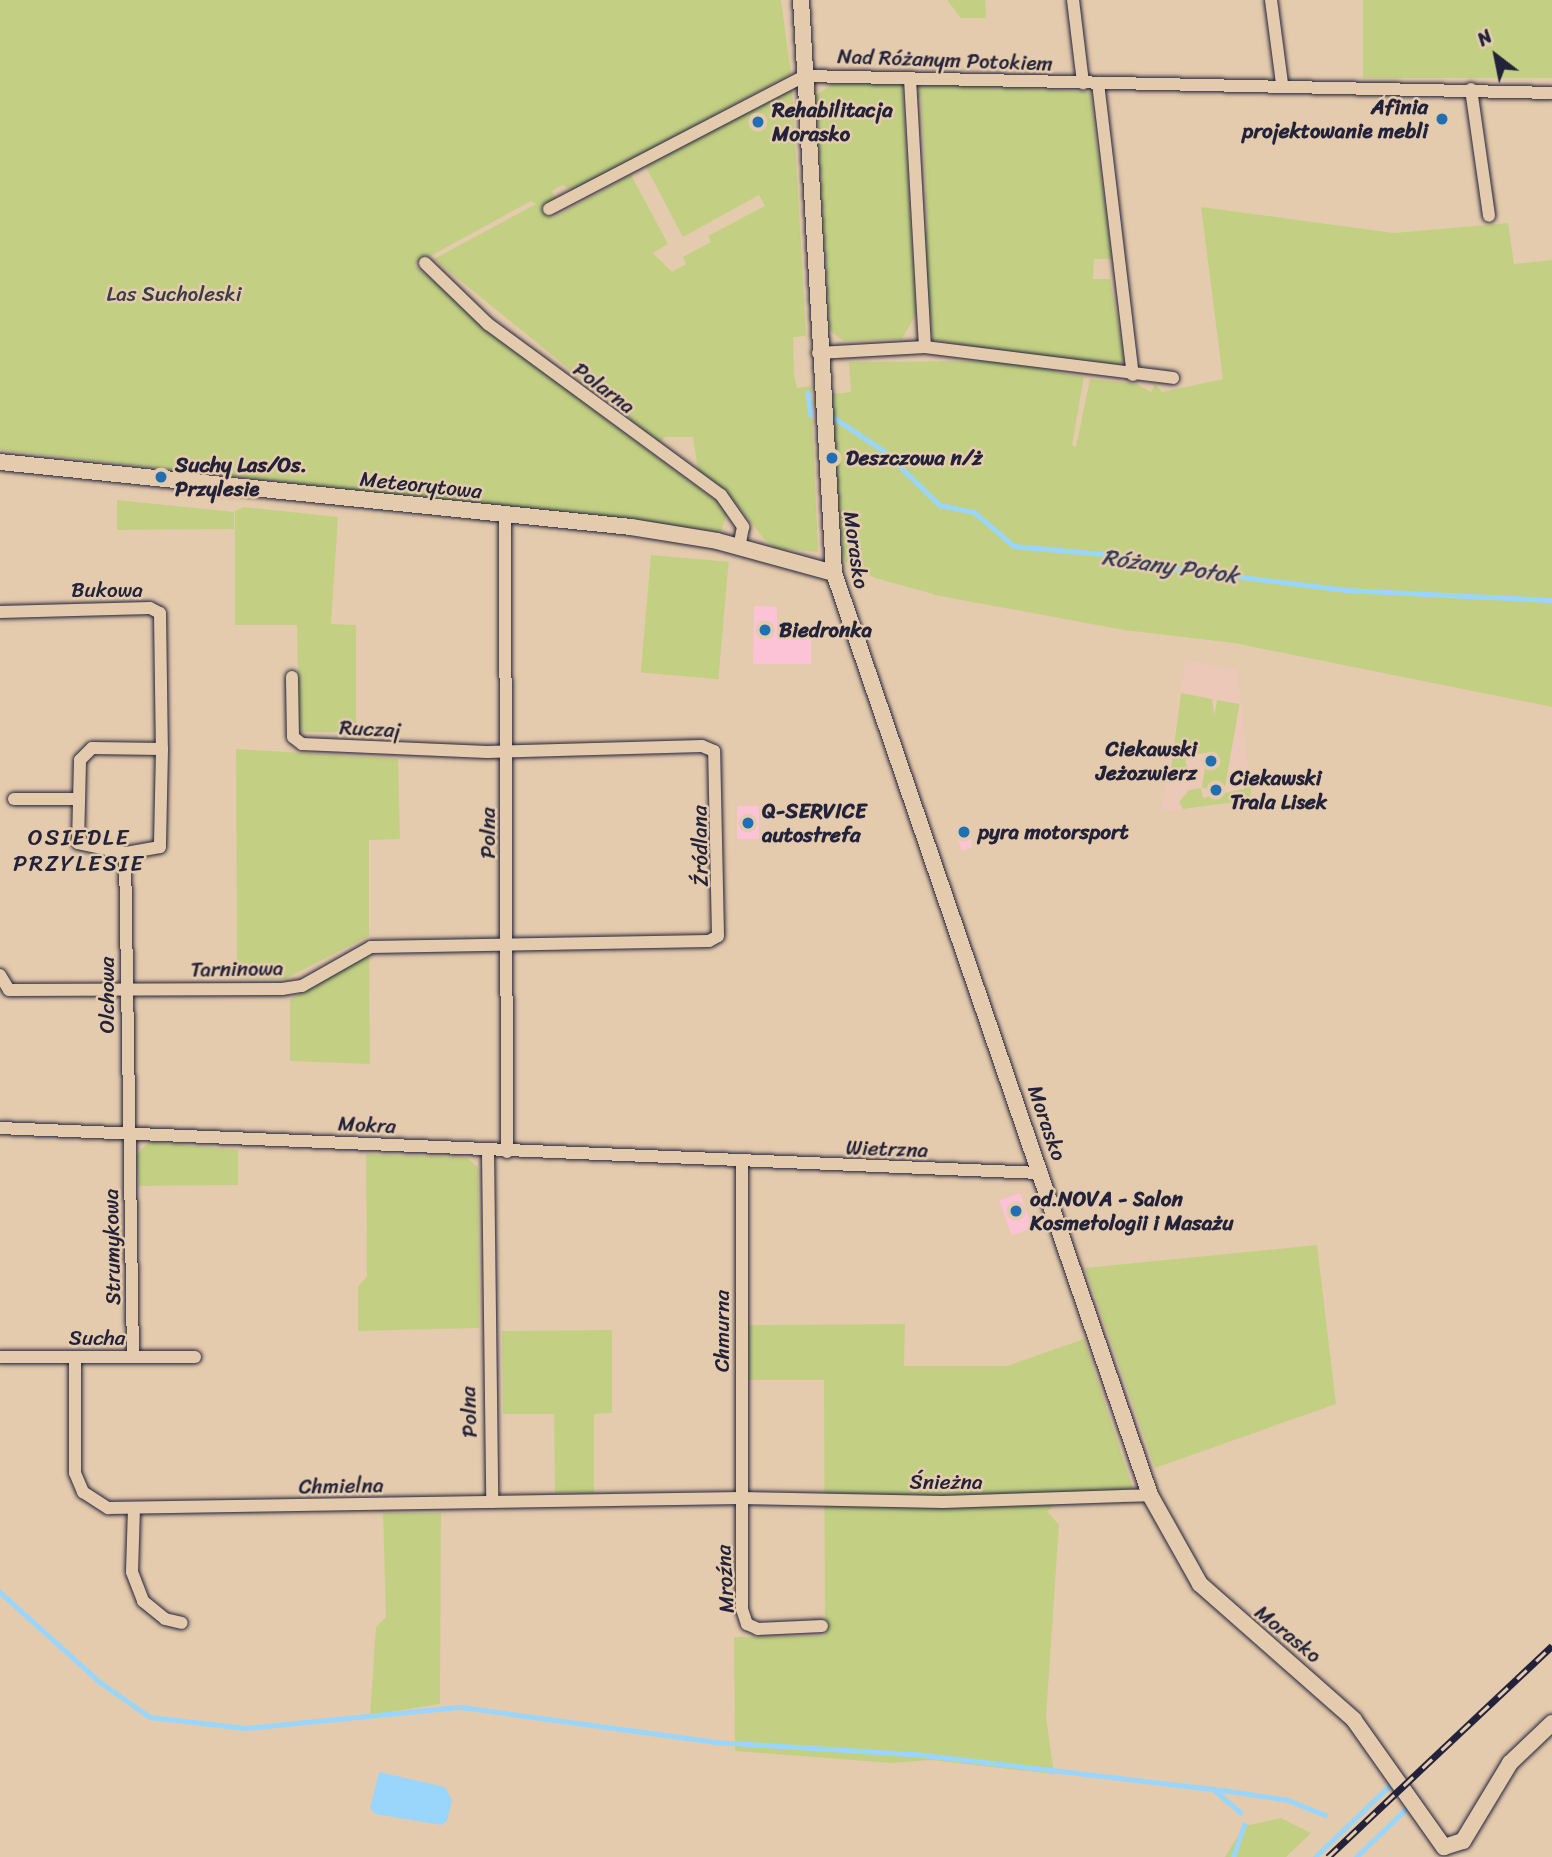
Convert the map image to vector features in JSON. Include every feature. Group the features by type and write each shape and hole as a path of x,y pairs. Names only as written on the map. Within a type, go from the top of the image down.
{"street":[{"name":"Morasko","path":"802,0 818,353 834,573 1150,1496 1200,1584 1354,1720 1444,1852"},
{"name":"Nad Różanym Potokiem","path":"1073,0 1083,83"},
{"path":"1271,0 1282,84"},
{"name":"Nad Różanym Potokiem","path":"805,76 1083,83 1282,84 1552,93"},
{"path":"549,209 805,76"},
{"path":"910,79 925,347"},
{"path":"1098,83 1133,375"},
{"path":"1471,89 1489,216"},
{"name":"Polarna","path":"425,263 488,324 721,495 743,527 739,548"},
{"path":"818,353 925,347 1173,378"},
{"name":"Meteorytowa","path":"0,462 641,528 739,548 834,573"},
{"name":"Polna","path":"505,514 508,747 507,1152"},
{"name":"Bukowa","path":"0,612 150,608 160,613 162,748"},
{"name":"Ruczaj","path":"292,677 293,737 302,744 418,751 508,747"},
{"name":"Źródlana","path":"507,944 709,941 718,936 721,921 714,751 702,746 508,747"},
{"path":"162,748 160,847 125,853 78,843 83,752 162,748"},
{"path":"14,799 79,799"},
{"name":"Olchowa","path":"125,853 128,1136"},
{"name":"Tarninowa","path":"1,979 9,990 282,989 302,986 371,947 507,944"},
{"name":"Mokra","path":"0,1128 737,1163"},
{"name":"Strumykowa","path":"128,1136 133,1357"},
{"name":"Polna","path":"488,1152 492,1502"},
{"name":"Wietrzna","path":"737,1163 1041,1173"},
{"name":"Chmurna","path":"737,1163 741,1498"},
{"name":"Sucha","path":"0,1357 195,1357"},
{"name":"Chmielna","path":"75,1357 75,1473 83,1492 108,1508 741,1498"},
{"name":"Śnieżna","path":"741,1498 943,1502 1150,1496"},
{"name":"Mroźna","path":"741,1498 742,1609 747,1624 758,1629 822,1626"},
{"path":"134,1508 132,1572 143,1601 165,1619 182,1623"},
{"path":"1444,1852 1463,1841 1510,1763 1552,1723"}],"shaded area":[{"path":"1186,660 1237,670 1252,801 1161,812"}],"green space":[{"name":"Las Sucholeski","path":"0,0 781,0 791,74 572,191 563,185 552,191 557,200 541,208 553,218 631,175 668,244 653,253 672,272 686,264 683,257 711,242 708,236 765,206 759,195 683,237 646,167 792,87 806,336 793,337 794,374 797,388 811,386 818,552 776,548 764,539 739,507 698,471 693,437 665,437 660,443 434,259 536,204 531,201 414,265 605,419 728,510 721,532 0,450"},
{"path":"947,0 985,0 986,18 961,18"},
{"path":"1363,0 1552,0 1552,78 1363,78"},
{"path":"902,83 916,314 902,339 844,341 830,331 816,95 833,84"},
{"path":"920,83 1090,92 1112,259 1094,259 1093,279 1110,279 1125,360 1120,364 1108,368 933,340 922,233 927,231 921,97 916,97"},
{"path":"1201,207 1394,233 1508,223 1514,264 1552,260 1552,707 1234,643 1124,630 940,596 875,578 844,561 828,416 833,394 851,392 849,362 1000,361 1084,377 1072,445 1076,447 1090,379 1137,384 1151,392 1155,384 1162,392 1223,379"},
{"path":"117,500 234,512 234,529 117,530"},
{"path":"244,507 338,517 331,624 356,625 356,732 299,732 297,625 235,625 235,511"},
{"path":"651,555 729,562 718,679 641,673"},
{"path":"1181,693 1212,699 1220,751 1185,756 1188,777 1169,783"},
{"path":"1217,700 1240,704 1224,792 1202,788"},
{"path":"236,749 398,759 400,839 369,840 369,936 285,979 237,978"},
{"path":"1251,787 1251,800 1183,809 1179,802 1189,790 1201,788 1203,798"},
{"path":"369,955 370,1064 290,1061 290,999"},
{"path":"148,1142 238,1150 238,1185 139,1186 136,1156"},
{"path":"366,1154 468,1158 478,1168 479,1328 358,1331 358,1286 367,1277"},
{"path":"1317,1245 1336,1404 1155,1468 1085,1268"},
{"path":"905,1324 904,1366 1007,1366 1084,1339 1133,1489 1068,1493 1047,1511 1059,1525 1046,1717 1054,1774 931,1760 891,1763 735,1751 734,1637 825,1636 824,1380 749,1380 748,1325"},
{"path":"612,1330 612,1413 594,1414 594,1493 555,1493 554,1414 503,1414 502,1331"},
{"path":"383,1513 441,1513 440,1704 370,1715 376,1627 386,1617"},
{"path":"1281,1818 1311,1833 1286,1857 1225,1857 1244,1826"}],"water":[{"path":"379,1772 445,1787 452,1800 447,1821 441,1825 375,1814 370,1808"}],"building":[{"name":"Biedronka","path":"754,606 777,607 777,638 811,639 811,664 753,664"},
{"name":"Q-SERVICE autostrefa","path":"737,806 759,806 759,839 737,839"},
{"name":"pyra motorsport","path":"968,823 972,847 962,851 954,828"},
{"name":"od.NOVA - Salon Kosmetologii i Masażu","path":"1020,1193 1033,1228 1012,1235 999,1201"}],"waterway":[{"name":"Różany Potok","path":"808,393 811,415"},
{"name":"Różany Potok","path":"833,417 884,451 940,505 974,512 1014,546 1126,556 1138,564 1346,590 1552,600"},
{"path":"0,1592 100,1682 150,1717 245,1728 461,1707 716,1742 915,1754 1223,1790 1288,1800 1325,1815"},
{"path":"1315,1857 1389,1786"},
{"path":"1214,1790 1241,1813"},
{"path":"1356,1857 1407,1808"},
{"path":"1233,1857 1244,1825"}],"railway":[{"path":"1328,1857 1552,1646"}],"place":[{"name":"Afinia projektowanie mebli","path":"1442,119"},
{"name":"Rehabilitacja Morasko","path":"758,122"},
{"name":"Deszczowa n/ż","path":"832,458"},
{"name":"Suchy Las/Os. Przylesie","path":"161,477"},
{"name":"Biedronka","path":"765,630"},
{"name":"Ciekawski Jeżozwierz","path":"1211,761"},
{"name":"Ciekawski Trala Lisek","path":"1216,790"},
{"name":"Q-SERVICE autostrefa","path":"748,823"},
{"name":"pyra motorsport","path":"964,832"},
{"name":"od.NOVA - Salon Kosmetologii i Masażu","path":"1016,1211"}],"district":[{"name":"OSIEDLE PRZYLESIE","path":"79,851"}]}
